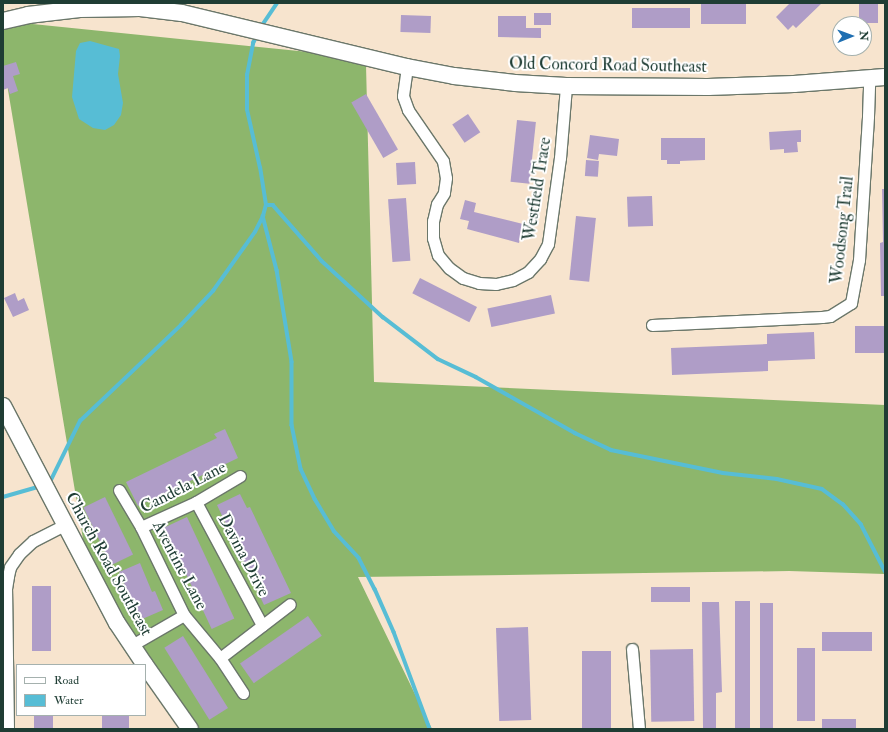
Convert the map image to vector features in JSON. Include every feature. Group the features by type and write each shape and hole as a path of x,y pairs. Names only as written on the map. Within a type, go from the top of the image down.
{"street":[{"name":"Old Concord Road Southeast","path":"3,21 28,15 72,10 122,8 182,13 235,24 407,67 477,79 566,86 708,87 794,84 885,76"},
{"name":"Westfield Trace","path":"407,67 403,96 408,110 444,161 446,172 444,193 437,204 433,221 433,238 438,254 449,268 463,278 479,283 496,284 513,280 523,274 540,259 548,244 560,158 566,86"},
{"name":"Woodsong Trail","path":"652,325 822,317 830,316 851,302 859,260 869,78"},
{"name":"Church Road Southeast","path":"3,406 117,623 144,664"},
{"name":"Candela Lane","path":"141,528 196,502 240,476"},
{"name":"Aventine Lane","path":"119,490 141,528 184,615 220,658 243,693"},
{"name":"Davina Drive","path":"196,502 262,624"},
{"path":"8,729 5,611 10,567 18,554 33,542 65,525"},
{"path":"220,658 262,624 290,604"},
{"path":"132,645 184,615"},
{"path":"632,649 639,729"},
{"name":"Church Road Southeast","path":"146,666 190,729"}],"green space":[{"path":"3,21 348,56 366,65 374,382 885,405 885,574 789,571 358,577 432,729 189,729 159,687 85,551 3,60"}],"water":[{"path":"90,41 119,49 120,56 118,74 123,103 121,115 114,125 105,130 93,128 79,119 72,97 76,51 80,43"}],"building":[{"path":"701,3 746,3 746,24 701,24"},
{"path":"790,3 822,3 796,28 793,25 788,30 776,17"},
{"path":"859,3 878,3 878,23 872,23 872,16 859,16"},
{"path":"632,8 690,8 690,28 632,28"},
{"path":"534,13 551,13 551,25 534,25"},
{"path":"401,15 431,16 430,33 400,32"},
{"path":"498,16 526,16 526,28 541,28 541,38 498,37"},
{"path":"16,62 20,74 13,76 18,91 10,94 8,88 3,90 3,66"},
{"path":"366,94 398,149 383,158 351,102"},
{"path":"468,114 480,132 465,143 452,125"},
{"path":"517,120 536,122 529,184 511,182"},
{"path":"801,130 801,142 797,142 798,152 784,153 784,149 770,150 769,132"},
{"path":"590,135 619,139 617,156 599,154 598,160 587,158"},
{"path":"661,138 705,138 705,160 680,161 680,164 667,164 667,160 661,160"},
{"path":"586,160 599,161 598,177 585,176"},
{"path":"415,162 416,184 397,185 396,163"},
{"path":"882,189 885,189 885,296 881,296 880,243 883,242"},
{"path":"652,196 653,226 628,227 627,197"},
{"path":"406,198 410,261 392,262 388,199"},
{"path":"465,200 476,203 474,212 523,224 519,243 467,229 469,221 460,219"},
{"path":"576,216 596,218 589,282 569,280"},
{"path":"420,278 477,307 469,322 412,293"},
{"path":"15,293 18,301 24,298 29,310 13,317 4,298"},
{"path":"551,295 555,314 491,327 487,309"},
{"path":"855,326 885,326 885,353 855,353"},
{"path":"814,332 815,359 768,361 768,371 672,375 671,348 767,344 767,334"},
{"path":"225,429 238,458 138,506 126,482 217,438 214,434"},
{"path":"240,494 247,508 250,507 291,593 264,605 217,505"},
{"path":"105,497 133,555 111,565 83,508"},
{"path":"187,517 234,619 212,629 164,528"},
{"path":"140,563 152,592 155,591 163,610 140,620 119,572"},
{"path":"32,586 51,586 51,651 32,651"},
{"path":"651,587 690,587 690,602 651,602"},
{"path":"735,601 750,601 750,729 735,729"},
{"path":"702,602 719,602 722,692 716,693 716,729 703,729"},
{"path":"760,603 773,603 773,729 760,729"},
{"path":"308,616 322,636 254,683 240,664"},
{"path":"528,627 531,720 499,721 496,628"},
{"path":"822,632 872,632 872,651 822,651"},
{"path":"183,636 228,708 209,720 164,648"},
{"path":"797,648 815,648 815,721 797,721"},
{"path":"693,649 694,721 651,722 650,650"},
{"path":"582,651 611,651 611,729 582,729"},
{"path":"34,716 53,716 53,729 34,729"},
{"path":"102,716 129,716 129,729 102,729"},
{"path":"822,719 856,719 856,729 822,729"}],"waterway":[{"path":"261,27 277,3"},
{"path":"51,480 80,421 181,325 213,291 255,232 263,216 266,205 260,168 247,110 247,75 253,43 257,36"},
{"path":"266,205 273,205 322,261 383,317 438,359 476,377 575,433 611,450 723,473 777,479 822,489 843,504 861,524 885,571"},
{"path":"263,216 277,270 292,362 292,425 301,469 315,499 334,531 359,558 375,589 394,632 430,729"},
{"path":"3,497 35,488"}]}
